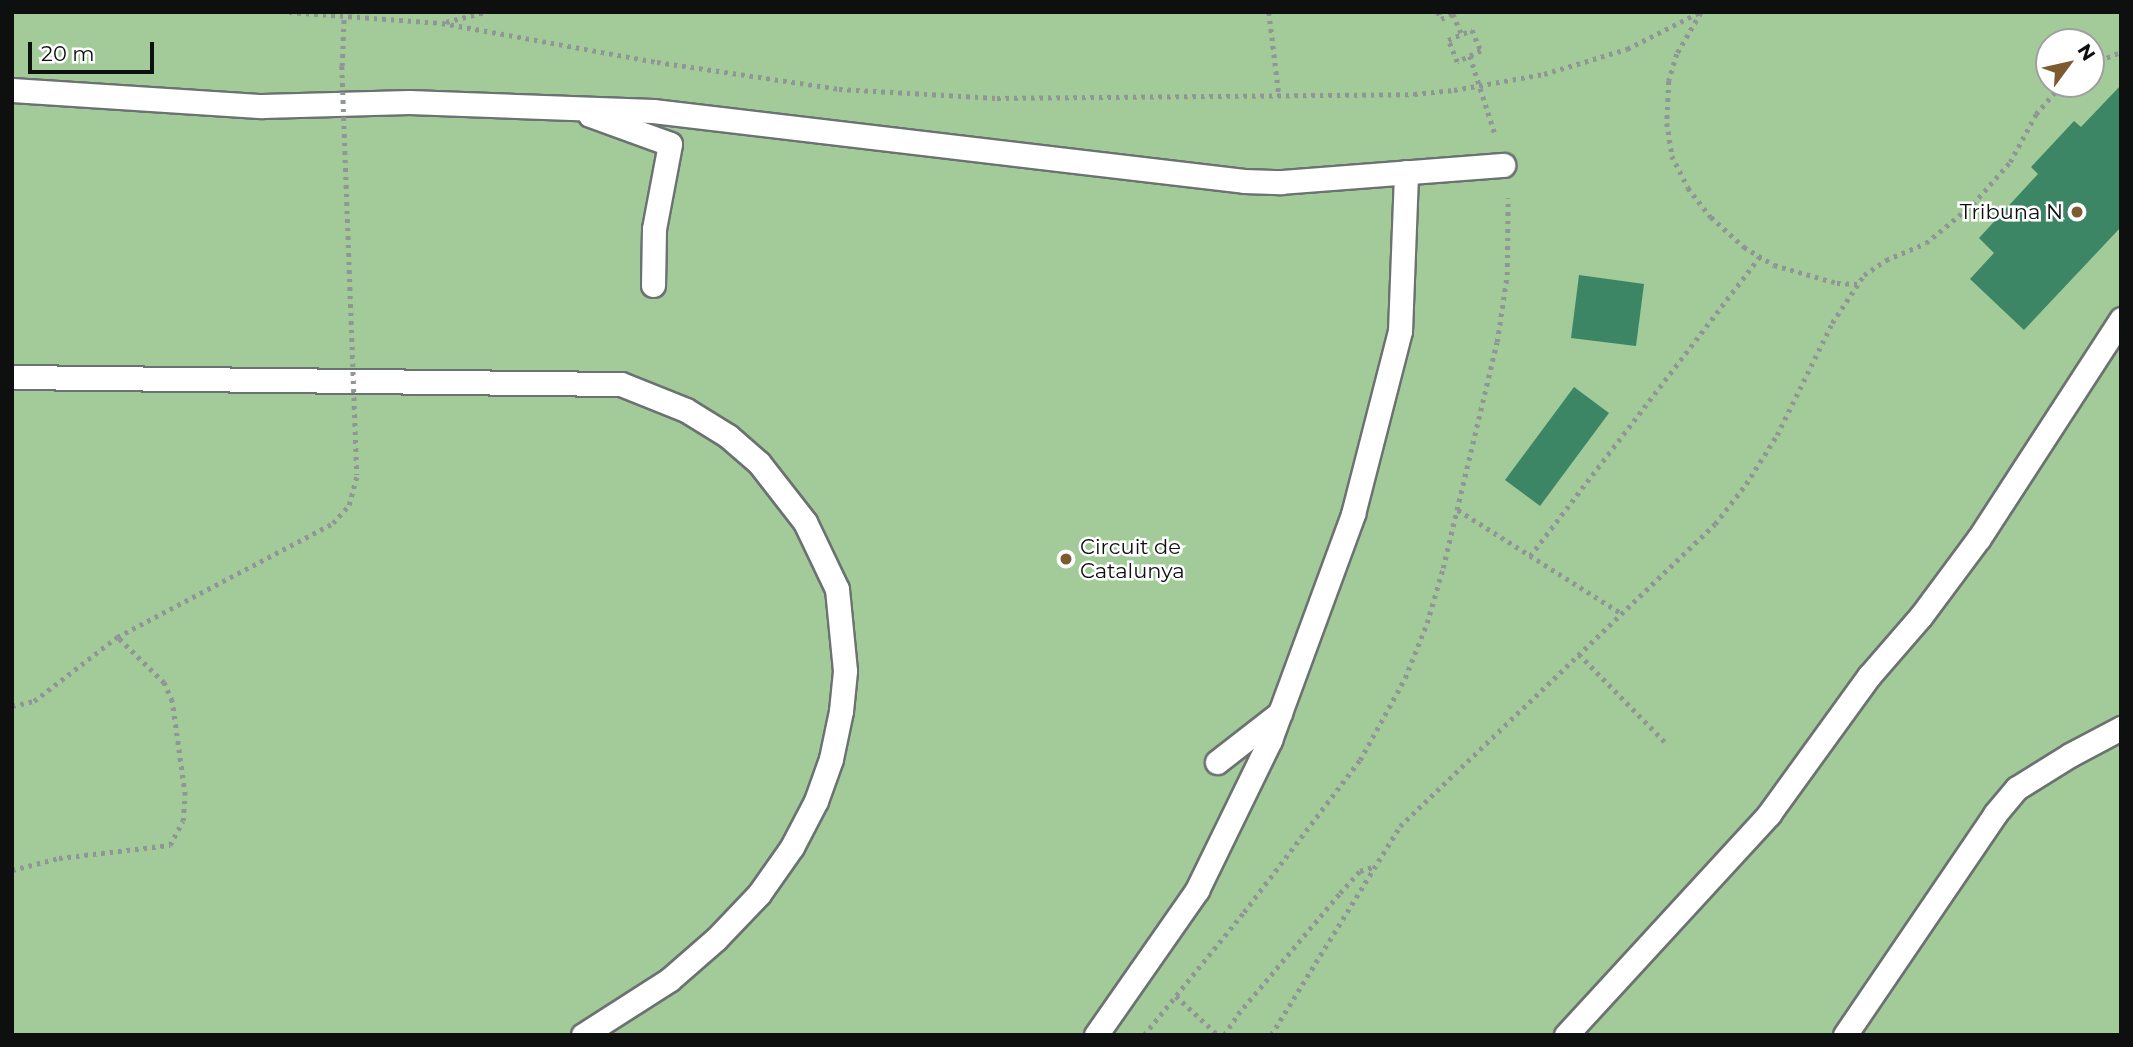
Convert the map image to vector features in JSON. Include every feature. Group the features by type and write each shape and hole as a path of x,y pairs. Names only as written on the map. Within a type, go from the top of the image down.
{"lane":[{"path":"12,90 262,106 409,102 653,111 1244,181 1280,182 1503,165"},
{"path":"567,107 670,144 654,229 653,285"},
{"path":"1096,1035 1197,890 1270,740 1353,514 1400,331 1406,172"},
{"path":"1566,1035 1769,814 1869,676 1921,616 1979,538 2121,319"},
{"path":"12,377 621,384 686,410 729,436 759,463 805,522 837,589 845,671 841,712 831,759 816,801 792,847 759,894 716,939 669,980 583,1035"},
{"path":"1217,762 1280,713"},
{"path":"1845,1035 1995,814 2017,788 2121,728"}],"path":[{"path":"289,12 442,23 657,62 839,89 997,98 1414,94 1544,74 1627,50 1701,12"},
{"path":"442,23 485,12"},
{"path":"1269,12 1279,95"},
{"path":"1438,12 1441,19 1455,13 1462,35"},
{"path":"1701,12 1677,54 1669,81 1667,123 1672,156 1688,188 1711,217 1744,247 1774,265 1807,276 1857,284"},
{"path":"12,706 34,701 117,637 333,523 349,505 357,475 342,66 344,15"},
{"path":"1472,30 1481,51 1457,61 1448,40 1462,35 1472,30"},
{"path":"1144,1035 1282,864 1360,760 1384,721 1427,623 1458,510 1497,342 1507,275 1509,206 1503,165 1482,85 1470,56"},
{"path":"1271,1035 1400,826 1715,524 1746,484 1777,435 1832,323 1857,284 1873,268 1926,243 1973,204 2010,162 2036,114 2050,98"},
{"path":"1530,556 1760,256"},
{"path":"1458,510 1621,613"},
{"path":"12,870 59,858 170,845 183,821 184,794 172,701 164,683 117,637"},
{"path":"1579,654 1668,745"},
{"path":"1224,1035 1238,1014 1340,893 1360,871 1375,866"},
{"path":"1176,996 1219,1035"}],"green space":[{"name":"Circuit de Catalunya","path":"12,12 2121,12 2121,1035 12,1035"}],"building":[{"name":"Tribuna N","path":"2121,85 2121,227 2024,330 1970,279 1994,253 1979,238 2038,174 2031,167 2074,121 2081,127"},
{"path":"1579,275 1644,284 1636,346 1571,338"},
{"path":"1574,387 1609,413 1540,506 1505,480"}],"place":[{"name":"Tribuna N","path":"2077,212"},
{"name":"Circuit de Catalunya","path":"1066,559"}]}
